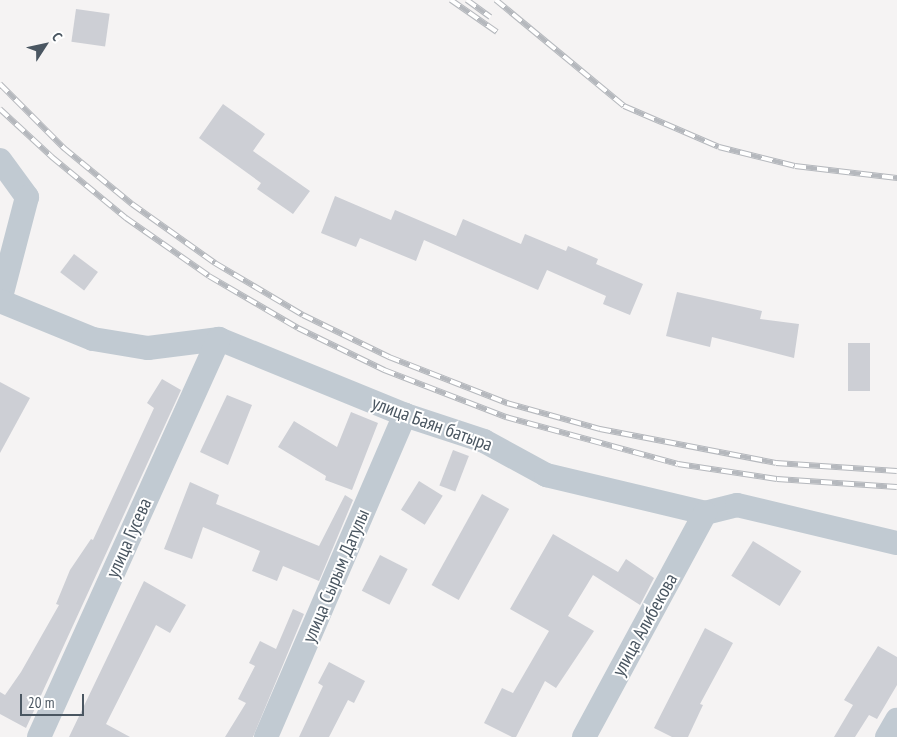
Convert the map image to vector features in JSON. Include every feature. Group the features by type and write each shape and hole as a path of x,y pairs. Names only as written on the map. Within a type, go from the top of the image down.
{"street":[{"path":"0,160 27,196 0,301"},
{"name":"улица Баян батыра","path":"0,301 93,339 148,348 219,340 405,415 484,441 546,475 706,513 737,505 897,543"},
{"name":"улица Гусева","path":"39,737 219,340"},
{"name":"улица Сырым Датулы","path":"266,737 405,415"},
{"name":"улица Алибекова","path":"584,737 706,513"},
{"path":"887,737 897,720"}],"building":[{"path":"76,9 110,14 105,46 71,42"},
{"path":"223,104 265,134 253,151 310,191 293,214 257,189 261,183 199,138"},
{"path":"335,196 391,220 395,210 456,236 463,219 521,244 525,234 566,251 568,246 598,259 596,264 643,284 630,315 603,304 606,296 547,270 538,290 424,240 416,261 360,238 356,247 321,233"},
{"path":"74,254 98,272 84,290 60,272"},
{"path":"677,292 762,311 760,319 799,324 794,358 712,337 710,347 666,336"},
{"path":"848,343 870,343 870,391 848,391"},
{"path":"162,379 181,390 26,728 0,714 0,692 5,695 21,672 59,605 56,604 70,570 91,539 93,540 154,408 147,403"},
{"path":"0,382 30,398 0,453"},
{"path":"227,395 252,405 228,465 200,452"},
{"path":"351,412 378,423 352,490 325,480 326,476 278,447 294,421 337,447"},
{"path":"453,450 469,456 455,492 439,485"},
{"path":"419,481 443,496 425,525 401,510"},
{"path":"190,482 219,495 216,504 319,546 345,495 353,500 319,581 283,566 277,581 252,571 260,551 203,527 192,559 164,549"},
{"path":"482,494 509,509 459,600 432,585"},
{"path":"553,534 618,572 626,559 654,578 640,605 593,575 568,616 594,631 556,688 545,681 516,737 512,737 484,723 502,688 513,693 549,631 510,609"},
{"path":"753,541 801,571 780,606 731,576"},
{"path":"380,555 408,569 389,605 362,591"},
{"path":"144,581 186,605 170,633 156,625 106,724 130,737 69,737"},
{"path":"293,609 304,614 253,737 225,737 246,703 238,699 255,666 249,663 260,641 276,649"},
{"path":"705,628 733,643 700,704 703,705 688,737 672,737 654,728"},
{"path":"878,646 897,657 897,685 877,719 869,715 855,737 834,737 853,705 844,700"},
{"path":"329,662 365,681 354,703 348,700 329,737 299,737 323,686 318,683"}],"railway":[{"path":"451,0 497,32"},
{"path":"467,0 490,17"},
{"path":"496,0 624,106 719,147 795,166 897,178"},
{"path":"0,84 64,148 132,204 215,263 303,315 389,357 507,403 600,429 776,463 897,471"},
{"path":"0,109 52,157 126,218 209,276 298,328 384,370 506,417 678,464 777,479 897,487"}]}
